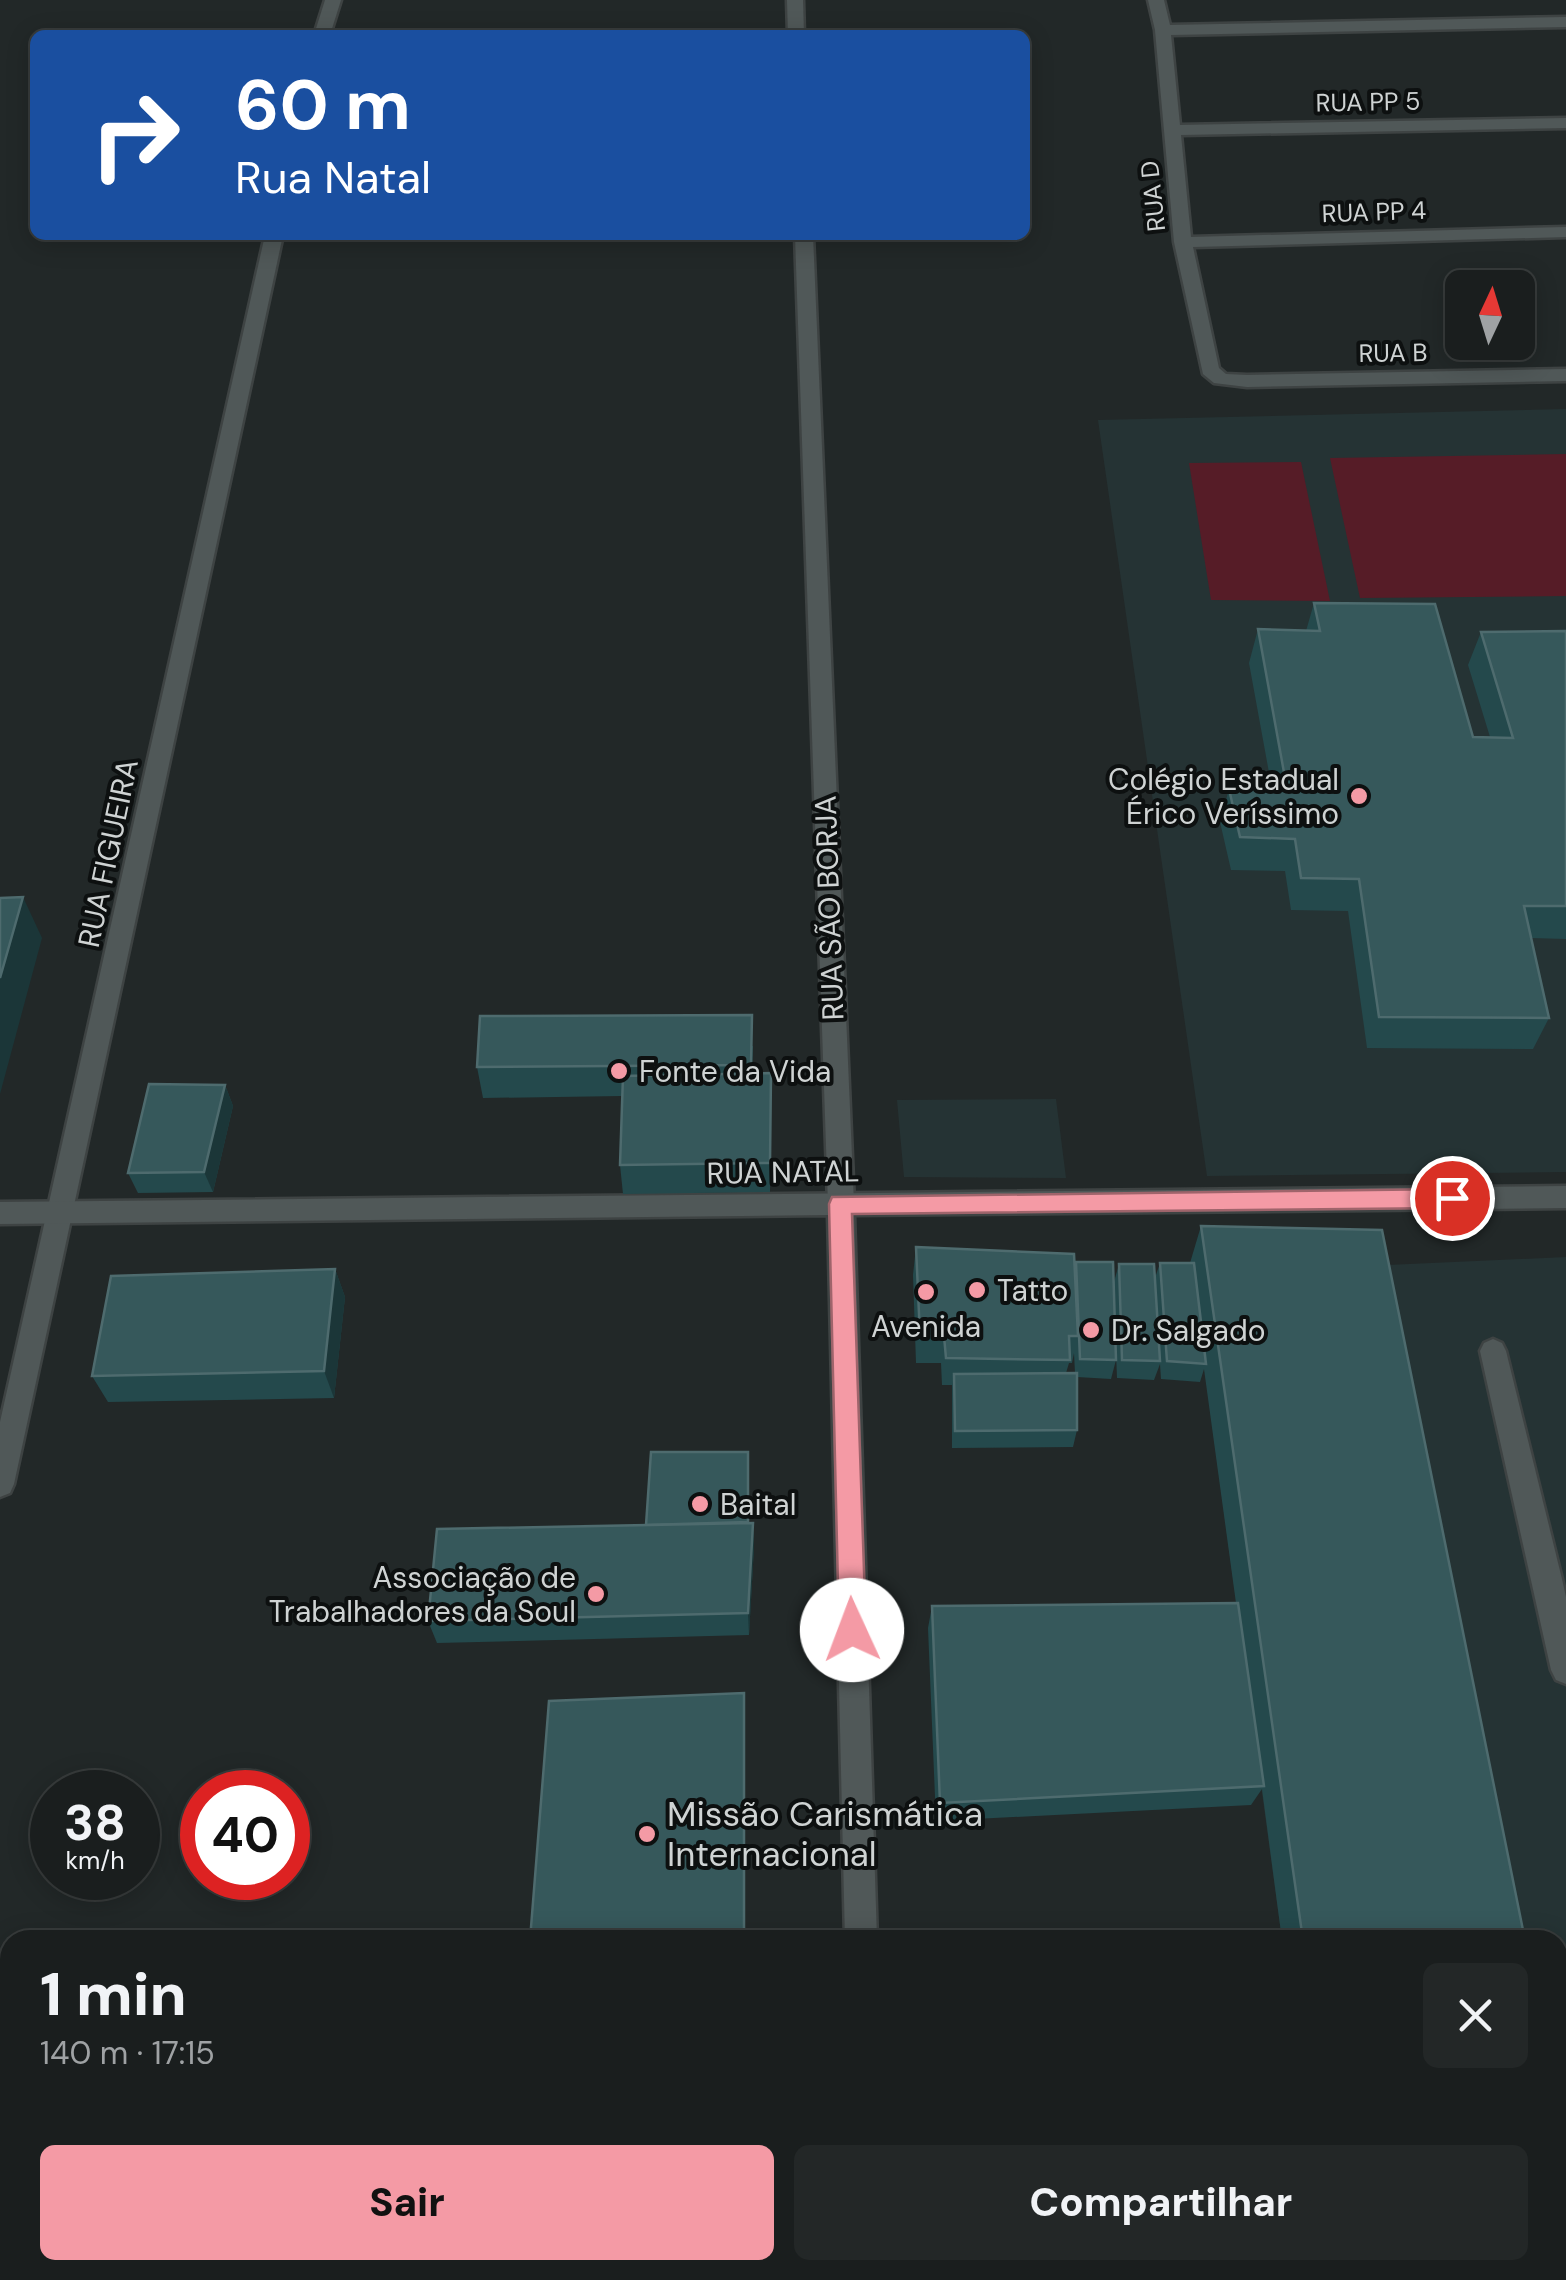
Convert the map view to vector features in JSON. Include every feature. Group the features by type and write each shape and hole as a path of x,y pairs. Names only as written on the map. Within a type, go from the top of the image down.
{"street":[{"path":"323,30 332,0"},
{"path":"795,0 796,30"},
{"name":"RUA D","path":"1156,0 1163,30 1184,242 1210,370 1221,379"},
{"path":"1163,30 1566,22"},
{"name":"RUA PP 5","path":"1171,130 1566,124"},
{"name":"RUA PP 4","path":"1184,242 1566,232"},
{"name":"RUA FIGUEIRA","path":"0,1484 273,240"},
{"name":"RUA SÃO BORJA","path":"804,240 840,1204 861,1930"},
{"name":"RUA B","path":"1221,379 1566,376"},
{"name":"RUA NATAL","path":"0,1213 1566,1197"},
{"path":"1492,1351 1557,1578 1566,1670"}],"shaded area":[{"name":"Colégio Estadual Érico Veríssimo","path":"1566,409 1566,1172 1207,1176 1098,420"},
{"path":"1566,454 1566,596 1360,598 1330,458"},
{"path":"1301,462 1330,601 1211,600 1189,463"},
{"path":"1056,1099 1066,1178 904,1177 897,1100"},
{"path":"1566,1257 1566,1930 1281,1930 1190,1262 1365,1266"}],"building":[{"path":"1314,603 1435,604 1473,737 1513,738 1481,632 1566,631 1566,906 1524,906 1549,1018 1379,1017 1359,879 1301,878 1295,839 1240,837 1229,789 1287,789 1258,629 1320,631"},
{"path":"23,897 0,978 0,898"},
{"path":"752,1015 751,1065 477,1067 480,1016"},
{"path":"771,1073 770,1163 620,1165 623,1076"},
{"path":"149,1084 225,1085 204,1172 128,1173"},
{"path":"1201,1226 1382,1230 1523,1930 1302,1930"},
{"path":"916,1247 1074,1254 1078,1336 1069,1336 1070,1360 946,1358 944,1336 920,1336"},
{"name":"Dr. Salgado","path":"1076,1262 1113,1262 1116,1360 1080,1359"},
{"path":"1160,1263 1194,1263 1206,1364 1167,1361"},
{"path":"1119,1264 1154,1264 1160,1361 1122,1360"},
{"path":"335,1269 324,1371 92,1376 111,1276"},
{"path":"1077,1373 1077,1430 955,1431 954,1374"},
{"name":"Baital","path":"651,1452 748,1452 748,1522 646,1525"},
{"name":"Associação de Trabalhadores da Soul","path":"753,1523 748,1613 428,1621 437,1529"},
{"path":"1238,1603 1264,1786 940,1803 932,1606"},
{"name":"Missão Carismática Internacional","path":"744,1693 744,1930 531,1930 549,1701"}],"place":[{"name":"Colégio Estadual Érico Veríssimo","path":"1359,796"},
{"name":"Fonte da Vida","path":"619,1071"},
{"name":"Tatto","path":"977,1290"},
{"name":"Avenida","path":"926,1292"},
{"name":"Dr. Salgado","path":"1091,1330"},
{"name":"Baital","path":"700,1504"},
{"name":"Associação de Trabalhadores da Soul","path":"596,1594"},
{"name":"Missão Carismática Internacional","path":"647,1834"}],"route":[{"path":"852,1630 840,1204 1452,1198"}]}
